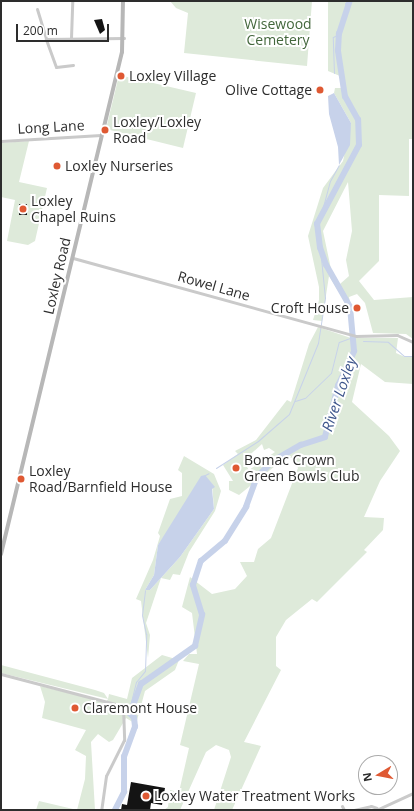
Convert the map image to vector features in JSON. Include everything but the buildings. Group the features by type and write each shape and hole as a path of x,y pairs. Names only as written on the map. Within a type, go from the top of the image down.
{"main road":[{"name":"Loxley Road","path":"1,554 73,258 124,38 123,1"}],"street":[{"path":"71,38 72,1"},
{"path":"37,9 56,67 73,65"},
{"path":"46,39 124,38"},
{"name":"Long Lane","path":"1,140 101,135"},
{"name":"Rowel Lane","path":"73,258 322,325 356,336 396,335 413,342"},
{"path":"413,276 413,284"},
{"path":"1,674 123,706 124,740 106,776 101,810"},
{"path":"354,810 371,806 376,809 413,793"}],"green space":[{"name":"Wisewood Cemetery","path":"170,1 312,1 307,66 184,53 188,13 176,8"},
{"path":"328,1 413,1 413,139 409,139 409,196 379,195 379,261 359,281 374,300 413,297 413,339 406,334 373,333 365,303 357,294 349,297 355,332 350,330 348,307 329,276 322,321 313,320 319,300 319,287 308,236 323,188 343,161 351,123 334,93 335,88 341,88 340,76 328,71","holes":["348,182 352,231 346,260 349,276 340,284 331,269 323,231"]},
{"path":"119,75 196,93 183,148 106,129"},
{"path":"29,141 19,182 47,188 35,241 28,245 7,241 15,200 1,197 1,143"},
{"path":"318,327 351,338 398,338 396,353 405,357 413,356 413,384 385,382 361,364 352,402 389,436 400,451 380,481 364,517 384,518 383,530 364,550 367,552 317,602 312,599 286,620 276,637 276,666 281,670 244,742 261,746 232,810 214,810 231,757 229,750 216,745 206,752 180,810 164,810 168,807 170,790 179,792 189,748 180,745 199,664 183,661 189,654 197,654 192,613 182,607 190,577 212,594 235,589 247,576 240,562 254,562 258,549 271,538 298,468 293,458 285,458 239,495 229,490 229,481 233,481 223,465 238,454 235,451 256,440 287,400 291,402 309,344","holes":["262,444 264,450 269,448 275,452 249,470 243,461"]},
{"path":"184,456 214,474 221,491 215,511 189,552 180,575 173,574 170,580 161,578 146,623 150,635 148,658 141,601 136,599 153,560 160,536 158,533 170,499 182,496 182,473 178,470","holes":["206,480 212,484 214,509 180,557 150,590 145,590 154,575 158,545"]},
{"path":"162,655 179,660 175,670 145,691 136,724 126,718 113,740 109,742 98,734 91,742 95,810 77,810 85,779 86,756 75,750 86,730 42,718 45,702 40,686 106,702 109,694 127,699 132,678"},
{"path":"1,665 95,690 104,693 108,699 1,673"},
{"path":"39,801 73,809 36,810"}],"water":[{"path":"334,93 351,123 350,145 339,165 338,147 329,114 328,96"},
{"path":"205,475 215,487 212,489 214,509 180,557 150,590 145,590 154,575 158,545 201,476"}],"waterway":[{"name":"River Loxley","path":"115,810 124,792 124,757 135,727 134,718 130,714 141,684 195,646 202,615 193,585 201,561 225,541 246,507 257,477 273,461 301,445 325,437 338,386 354,351 350,307 326,265 320,248 317,224 359,145 358,120 345,97 338,51 339,34 350,1"},
{"name":"River Loxley","path":"345,3 348,11"},
{"path":"334,73 333,37 339,34"},
{"path":"320,218 330,181 339,165"},
{"path":"216,468 258,441 289,414 318,343 325,298 320,248"},
{"path":"295,401 305,398 331,373 339,342 353,337"},
{"path":"363,341 388,342 404,356 413,356"},
{"path":"205,475 209,473"},
{"path":"130,714 130,706 136,682 145,671 146,634 142,615 145,590"}],"place":[{"name":"Loxley Village","path":"121,76"},
{"name":"Olive Cottage","path":"320,90"},
{"name":"Loxley/Loxley Road","path":"105,130"},
{"name":"Loxley Nurseries","path":"57,166"},
{"name":"Loxley Chapel Ruins","path":"23,209"},
{"name":"Croft House","path":"357,308"},
{"name":"Bomac Crown Green Bowls Club","path":"236,468"},
{"name":"Loxley Road/Barnfield House","path":"21,479"},
{"name":"Claremont House","path":"75,708"},
{"name":"Loxley Water Treatment Works","path":"146,796"}]}
